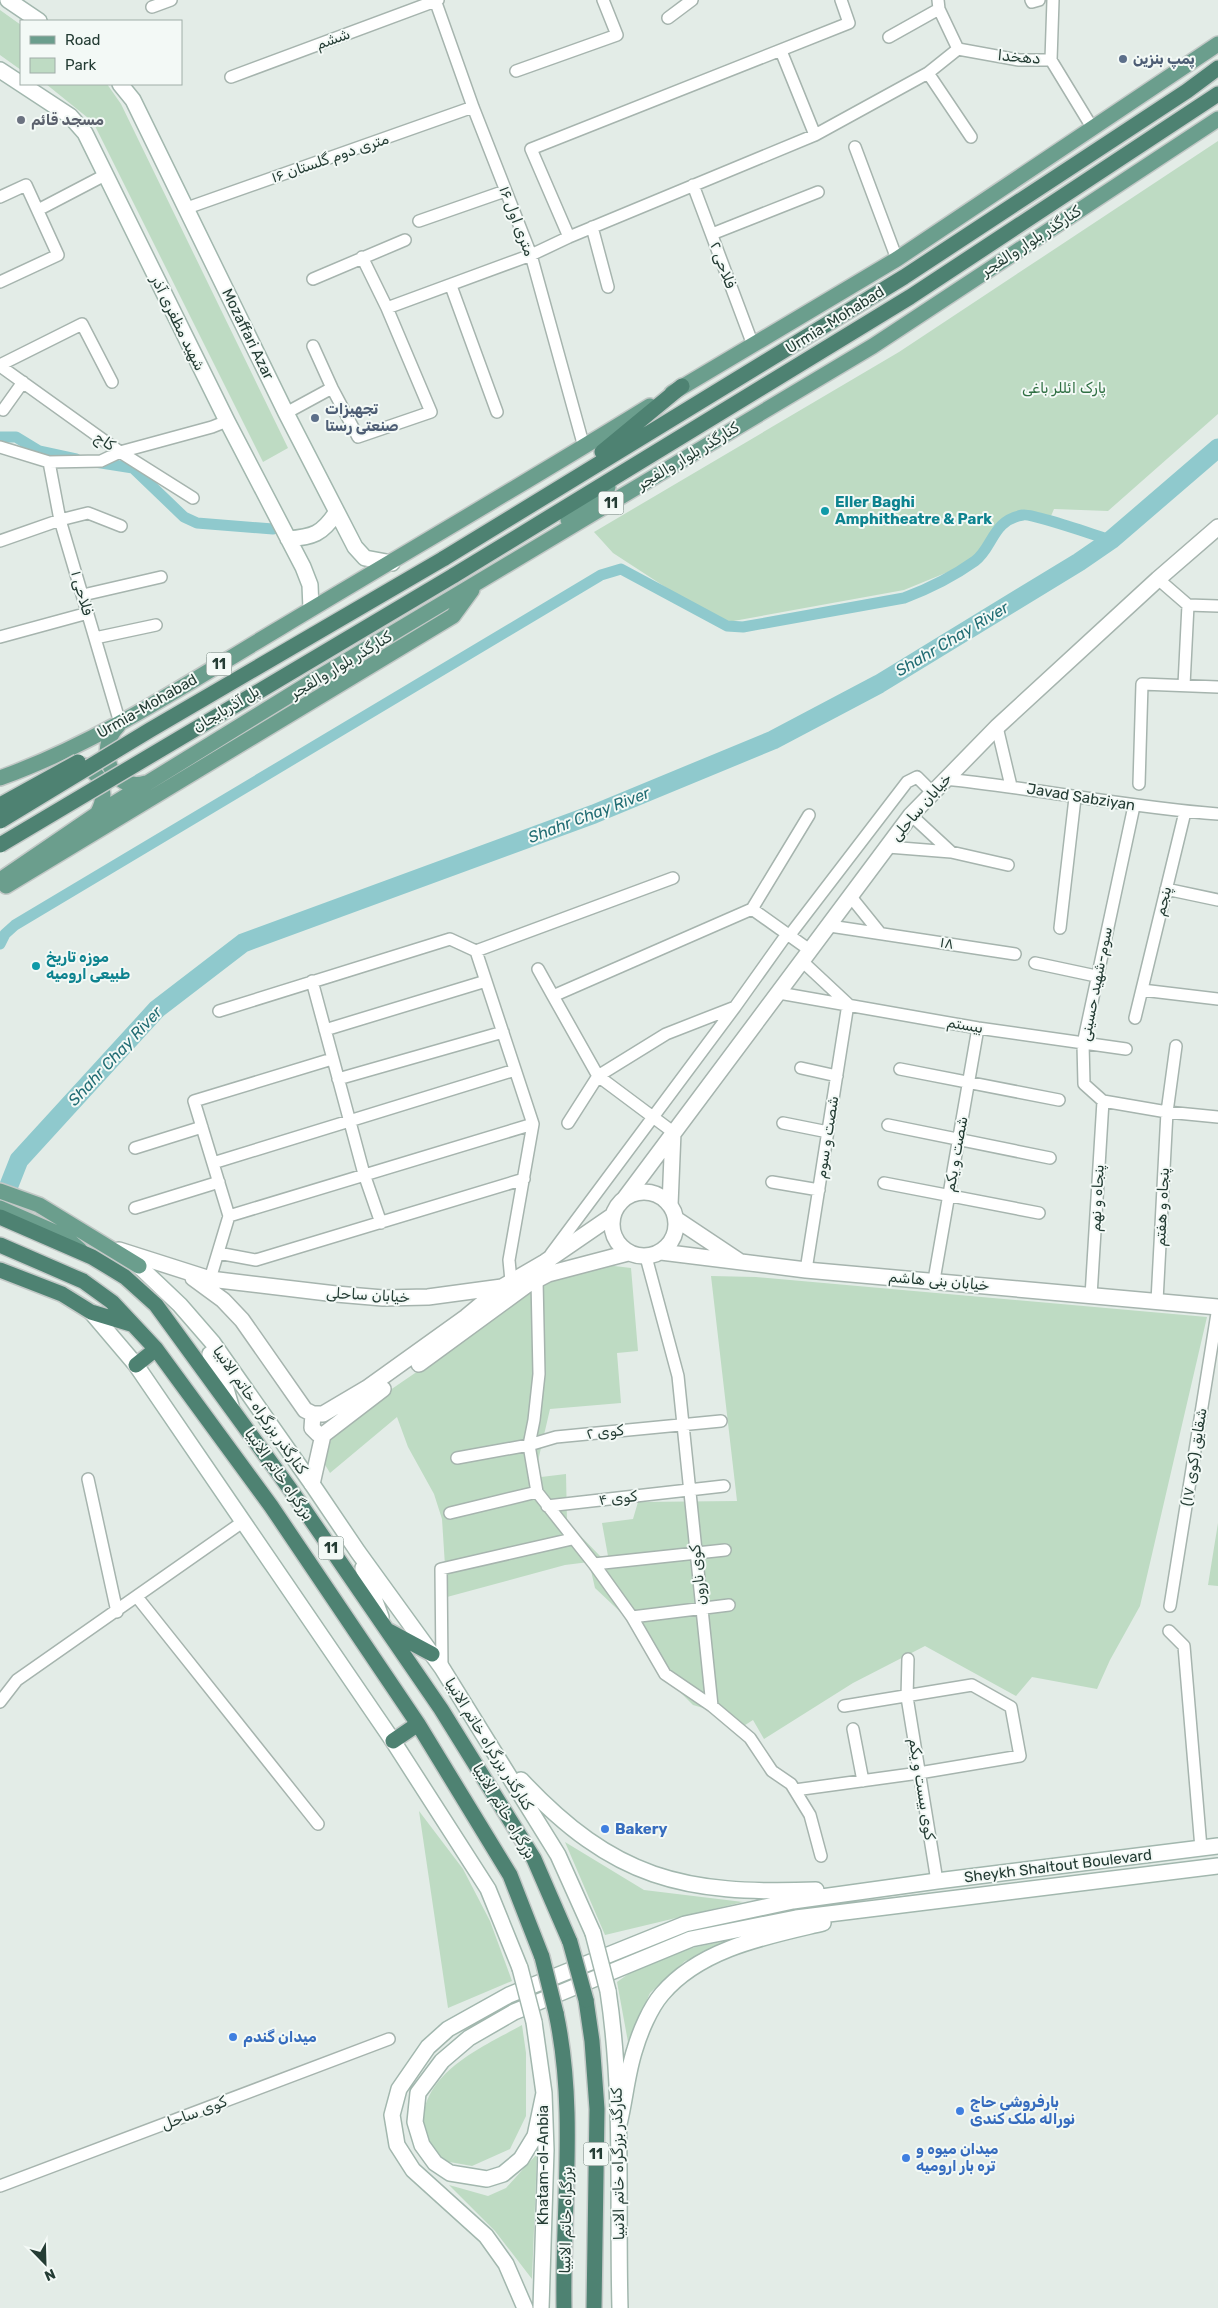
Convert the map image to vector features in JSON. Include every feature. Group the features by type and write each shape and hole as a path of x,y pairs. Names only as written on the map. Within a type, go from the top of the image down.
{"highway":[{"name":"Urmia-Mohabad","path":"443,559 904,277 1187,91 1218,68"},
{"name":"Urmia-Mohabad","path":"453,576 910,297 1218,94"},
{"path":"560,486 682,386"},
{"name":"پل آذربایجان","path":"0,821 150,730 443,559"},
{"name":"پل آذربایجان","path":"0,845 453,576"},
{"path":"0,805 81,760 150,730"},
{"name":"11","path":"0,1217 31,1223"},
{"name":"بزرگراه خاتم الانبیا","path":"31,1223 125,1277 156,1305 230,1406 441,1709 534,1859 570,1942 586,2000 592,2041 597,2109 594,2308"},
{"name":"بزرگراه خاتم الانبیا","path":"7,1247 83,1280 112,1302 156,1349 271,1506 418,1724 510,1875 542,1957 564,2050 568,2112 564,2308"},
{"path":"0,1270 62,1294 91,1312 135,1325"},
{"path":"136,1365 156,1349"},
{"path":"385,1627 432,1654"},
{"path":"393,1741 418,1724"}],"main road":[{"path":"8,0 38,20"},
{"path":"392,562 896,259 1093,130 1218,44"},
{"name":"شهید مظفری آذر","path":"0,70 20,83"},
{"name":"شهید مظفری آذر","path":"23,85 70,116 85,133 310,585 311,609"},
{"name":"Mozaffari Azar","path":"121,85 133,100 286,413 355,548 365,558 392,562"},
{"name":"کنارگذر بلوار والفجر","path":"0,880 98,814 321,676 873,346 1218,118"},
{"path":"530,552 635,464"},
{"path":"288,539 307,538 325,529 336,513"},
{"name":"خیابان ساحلی","path":"625,1198 830,926 911,815 944,779 997,727 1158,579 1218,527"},
{"name":"Urmia-Mohabad","path":"0,778 45,762 120,723 392,562"},
{"path":"0,889 131,812 453,616 477,584"},
{"path":"120,723 111,732 108,740 106,748 109,766 125,784 138,786 150,782"},
{"name":"11","path":"45,762 84,765 95,773 102,784 104,798 98,814"},
{"path":"673,1132 673,1212 673,1238 661,1252 646,1257 628,1253 616,1241 612,1233 612,1216 625,1198 632,1194 649,1192 657,1195 673,1212 742,1263"},
{"path":"0,1191 39,1205 108,1247"},
{"path":"0,1197 41,1213 31,1223"},
{"path":"0,1208 64,1236 85,1254"},
{"name":"خیابان ساحلی","path":"509,1287 612,1216"},
{"name":"خیابان ساحلی","path":"108,1247 210,1279 383,1298 428,1297 509,1287 537,1280 548,1274 628,1253"},
{"name":"کنارگذر بزرگراه خاتم الانبیا","path":"108,1247 139,1266 180,1305 213,1343 358,1552 442,1668 558,1855 593,1933 608,1991 614,2034 619,2124 620,2308"},
{"name":"خیابان بنی هاشم","path":"661,1252 806,1270 1218,1307"},
{"path":"182,1271 223,1300 242,1320 305,1410 313,1414 323,1414 367,1388 509,1287"},
{"path":"312,1484 323,1435 509,1287"},
{"path":"452,1294 461,1299 467,1308 466,1317"},
{"path":"180,1305 222,1375 230,1406"},
{"path":"91,1312 136,1365 393,1741"},
{"path":"313,1414 312,1428 318,1434 323,1435"},
{"path":"358,1552 385,1627"},
{"name":"Khatam-ol-Anbia","path":"393,1741 488,1889 520,1968 534,2022 544,2093 546,2150 541,2308"},
{"path":"495,1752 547,1808 572,1830 629,1866 658,1877 714,1887 786,1891 898,1886"},
{"name":"Sheykh Shaltout Boulevard","path":"898,1886 1218,1846"},
{"path":"1143,1855 1146,1875"},
{"name":"Sheykh Shaltout Boulevard","path":"900,1905 1218,1866"},
{"path":"525,2308 506,2264 486,2236 413,2170 397,2145 392,2115 399,2089 428,2047 448,2029 509,1995 685,1924 749,1909 898,1886"},
{"path":"544,2093 535,2136 521,2159 502,2174 487,2179 450,2173 435,2163 422,2145 415,2122 418,2094 442,2060 469,2038 514,2012 691,1939 796,1918 900,1905"},
{"path":"619,2124 634,2050 646,2022 661,1995 688,1971 745,1943 900,1905"}],"street":[{"path":"152,7 171,0"},
{"name":"ششم","path":"230,77 436,0"},
{"name":"۱۶ متری اول","path":"436,0 473,108 530,255 584,447"},
{"path":"516,72 617,35 603,0"},
{"path":"668,18 692,0"},
{"path":"569,237 531,149 849,23 841,0"},
{"path":"1031,0 1039,0"},
{"path":"1051,60 1053,0"},
{"path":"386,308 451,286 530,255 815,135 928,73 958,49 939,4 889,37"},
{"name":"دهخدا","path":"958,49 1018,60 1051,60 1093,130"},
{"path":"781,51 815,135"},
{"path":"928,73 971,137"},
{"name":"۱۶ متری دوم گلستان","path":"187,208 473,108"},
{"path":"855,147 896,259"},
{"path":"38,210 105,175"},
{"path":"0,197 26,185 58,255 0,282"},
{"name":"فلاحی ۲","path":"693,186 752,345"},
{"path":"420,221 506,191"},
{"path":"712,234 818,192"},
{"path":"592,228 608,287"},
{"path":"313,279 405,240"},
{"path":"313,346 332,388 358,437 431,412 362,257"},
{"path":"451,286 497,412"},
{"path":"0,366 82,324 112,382"},
{"name":"کاج","path":"0,366 120,452 212,427 227,420"},
{"path":"3,410 23,382"},
{"path":"286,413 332,388"},
{"path":"0,447 49,462 101,460 120,452 193,498"},
{"name":"فلاحی ۱","path":"49,462 60,520 120,723"},
{"path":"0,541 60,520 88,514 121,526"},
{"path":"83,595 161,577"},
{"path":"1158,579 1188,605 1218,606"},
{"path":"1184,685 1188,605"},
{"path":"0,637 88,612"},
{"path":"95,638 156,625"},
{"path":"1139,784 1142,684 1218,687"},
{"path":"997,727 1011,786"},
{"path":"545,1262 654,1118 788,935 907,782 917,777 932,792"},
{"name":"Javad Sabziyan","path":"944,779 1011,786 1075,798 1134,806 1218,814"},
{"path":"1060,928 1075,798"},
{"name":"سوم-شهید حسینی","path":"1102,1101 1084,1084 1083,1044 1096,976 1134,806"},
{"name":"پنجم","path":"1135,1018 1185,812"},
{"path":"553,996 752,909 809,815"},
{"path":"911,815 951,852"},
{"path":"888,847 951,852 1008,865"},
{"path":"219,1011 450,939 476,951 673,878"},
{"path":"1166,889 1218,900"},
{"path":"851,897 880,932"},
{"path":"752,909 788,935 848,1004"},
{"name":"۱۸","path":"830,926 880,932 1015,954"},
{"path":"476,951 533,1124 509,1260 509,1287"},
{"path":"1035,963 1096,976"},
{"path":"538,968 598,1076 673,1132"},
{"path":"312,982 364,1174 381,1222"},
{"path":"325,1030 486,982"},
{"path":"1142,990 1218,999"},
{"name":"بیستم","path":"779,993 978,1028 1126,1049"},
{"name":"شصت و سوم","path":"806,1270 848,1004"},
{"path":"568,1123 598,1076 666,1034 735,1007"},
{"name":"شصت و یکم","path":"934,1280 978,1028"},
{"path":"338,1079 503,1032"},
{"name":"پنجاه و هفتم","path":"1158,1302 1167,1112 1176,1046"},
{"path":"210,1279 229,1216 194,1101 332,1059"},
{"path":"800,1068 837,1076"},
{"path":"900,1069 1059,1100"},
{"path":"213,1163 515,1070"},
{"path":"1102,1101 1167,1112 1218,1117"},
{"name":"پنجاه و نهم","path":"1091,1296 1102,1101"},
{"path":"783,1123 828,1132"},
{"path":"229,1216 533,1124"},
{"path":"888,1125 1050,1158"},
{"path":"135,1148 202,1127"},
{"path":"218,1253 256,1260 524,1179"},
{"path":"135,1208 219,1182"},
{"path":"772,1182 819,1190"},
{"path":"884,1183 1039,1213"},
{"name":"کوی نارون","path":"646,1257 678,1376 712,1706"},
{"path":"537,1280 539,1374 529,1445 537,1492 594,1564 632,1617 665,1674 712,1706 750,1738 772,1771 790,1784 810,1815 821,1856"},
{"name":"شقایق (کوی ۱۷)","path":"1170,1606 1218,1307"},
{"name":"کوی ۲","path":"457,1458 529,1445 556,1437 721,1421"},
{"path":"88,1479 117,1612"},
{"name":"کوی ۴","path":"547,1506 724,1486"},
{"path":"450,1513 537,1492"},
{"path":"0,1702 17,1680 138,1598 244,1521"},
{"path":"442,1668 441,1568 572,1538"},
{"path":"594,1564 725,1550"},
{"path":"138,1598 318,1824"},
{"path":"632,1617 729,1605"},
{"path":"1168,1631 1184,1646 1201,1848"},
{"name":"کوی بیست و یکم","path":"908,1659 907,1697 937,1881"},
{"path":"794,1790 920,1773 1020,1756 1011,1707 972,1685 844,1706"},
{"path":"853,1729 862,1781"},
{"name":"کوی ساحل","path":"0,2186 389,2039"}],"green space":[{"path":"0,10 20,24 20,69 0,55"},
{"path":"47,85 108,85 121,104 288,448 263,462 93,122"},
{"name":"پارک ائللر باغی","path":"1218,141 1218,414 1108,511 1054,509 1051,516 1014,512 1001,521 980,551 965,565 904,590 728,622 679,596 613,553 594,532 899,352"},
{"path":"606,1265 631,1268 638,1351 617,1353 621,1403 550,1409 538,1461 541,1477 566,1474 567,1522 600,1556 608,1556 602,1523 633,1519 638,1502 737,1501 711,1276 756,1277 1207,1317 1140,1606 1110,1660 1097,1689 1032,1677 1016,1696 925,1646 853,1683 764,1739 753,1720 742,1727 724,1714 693,1705 662,1674 631,1622 595,1588 589,1562 565,1565 447,1597 442,1519 434,1494 408,1447 397,1417 330,1473 324,1463 326,1449 334,1435 361,1410 437,1358 501,1295"},
{"path":"1218,1523 1218,1586 1208,1585"},
{"path":"419,1811 463,1869 490,1921 512,1981 448,2008"},
{"path":"565,1842 644,1890 743,1902 605,1935"},
{"path":"750,1937 685,1961 650,1993 628,2042 617,1982 648,1963 680,1951"},
{"path":"522,2025 526,2053 526,2116 510,2149 472,2166 444,2161 425,2137 424,2133 424,2113 430,2095 440,2079 454,2066 488,2043"},
{"path":"537,2154 532,2279 495,2231 449,2185 488,2196 506,2188"}],"waterway":[{"path":"0,437 16,437 39,451 76,459"},
{"name":"Shahr Chay River","path":"0,1208 19,1160 157,1009 243,943 594,814 773,740 879,684 1079,562 1111,540 1218,448"},
{"path":"95,462 133,468 184,517 197,523 273,529"},
{"path":"0,944 5,934 15,925 601,575 621,569 727,626 743,627 904,598 967,567 981,555 1005,522 1023,515 1051,521 1111,540"}],"place":[{"name":"پمپ بنزین","path":"1123,59"},
{"name":"مسجد قائم","path":"21,120"},
{"name":"تجهیزات صنعتی رستا","path":"315,418"},
{"name":"Eller Baghi Amphitheatre & Park","path":"825,511"},
{"name":"موزه تاریخ طبیعی ارومیه","path":"36,966"},
{"name":"Bakery","path":"605,1829"},
{"name":"میدان گندم","path":"233,2037"},
{"name":"بارفروشی حاج نوراله ملک کندی","path":"960,2111"},
{"name":"میدان میوه و تره بار ارومیه","path":"906,2158"}]}
